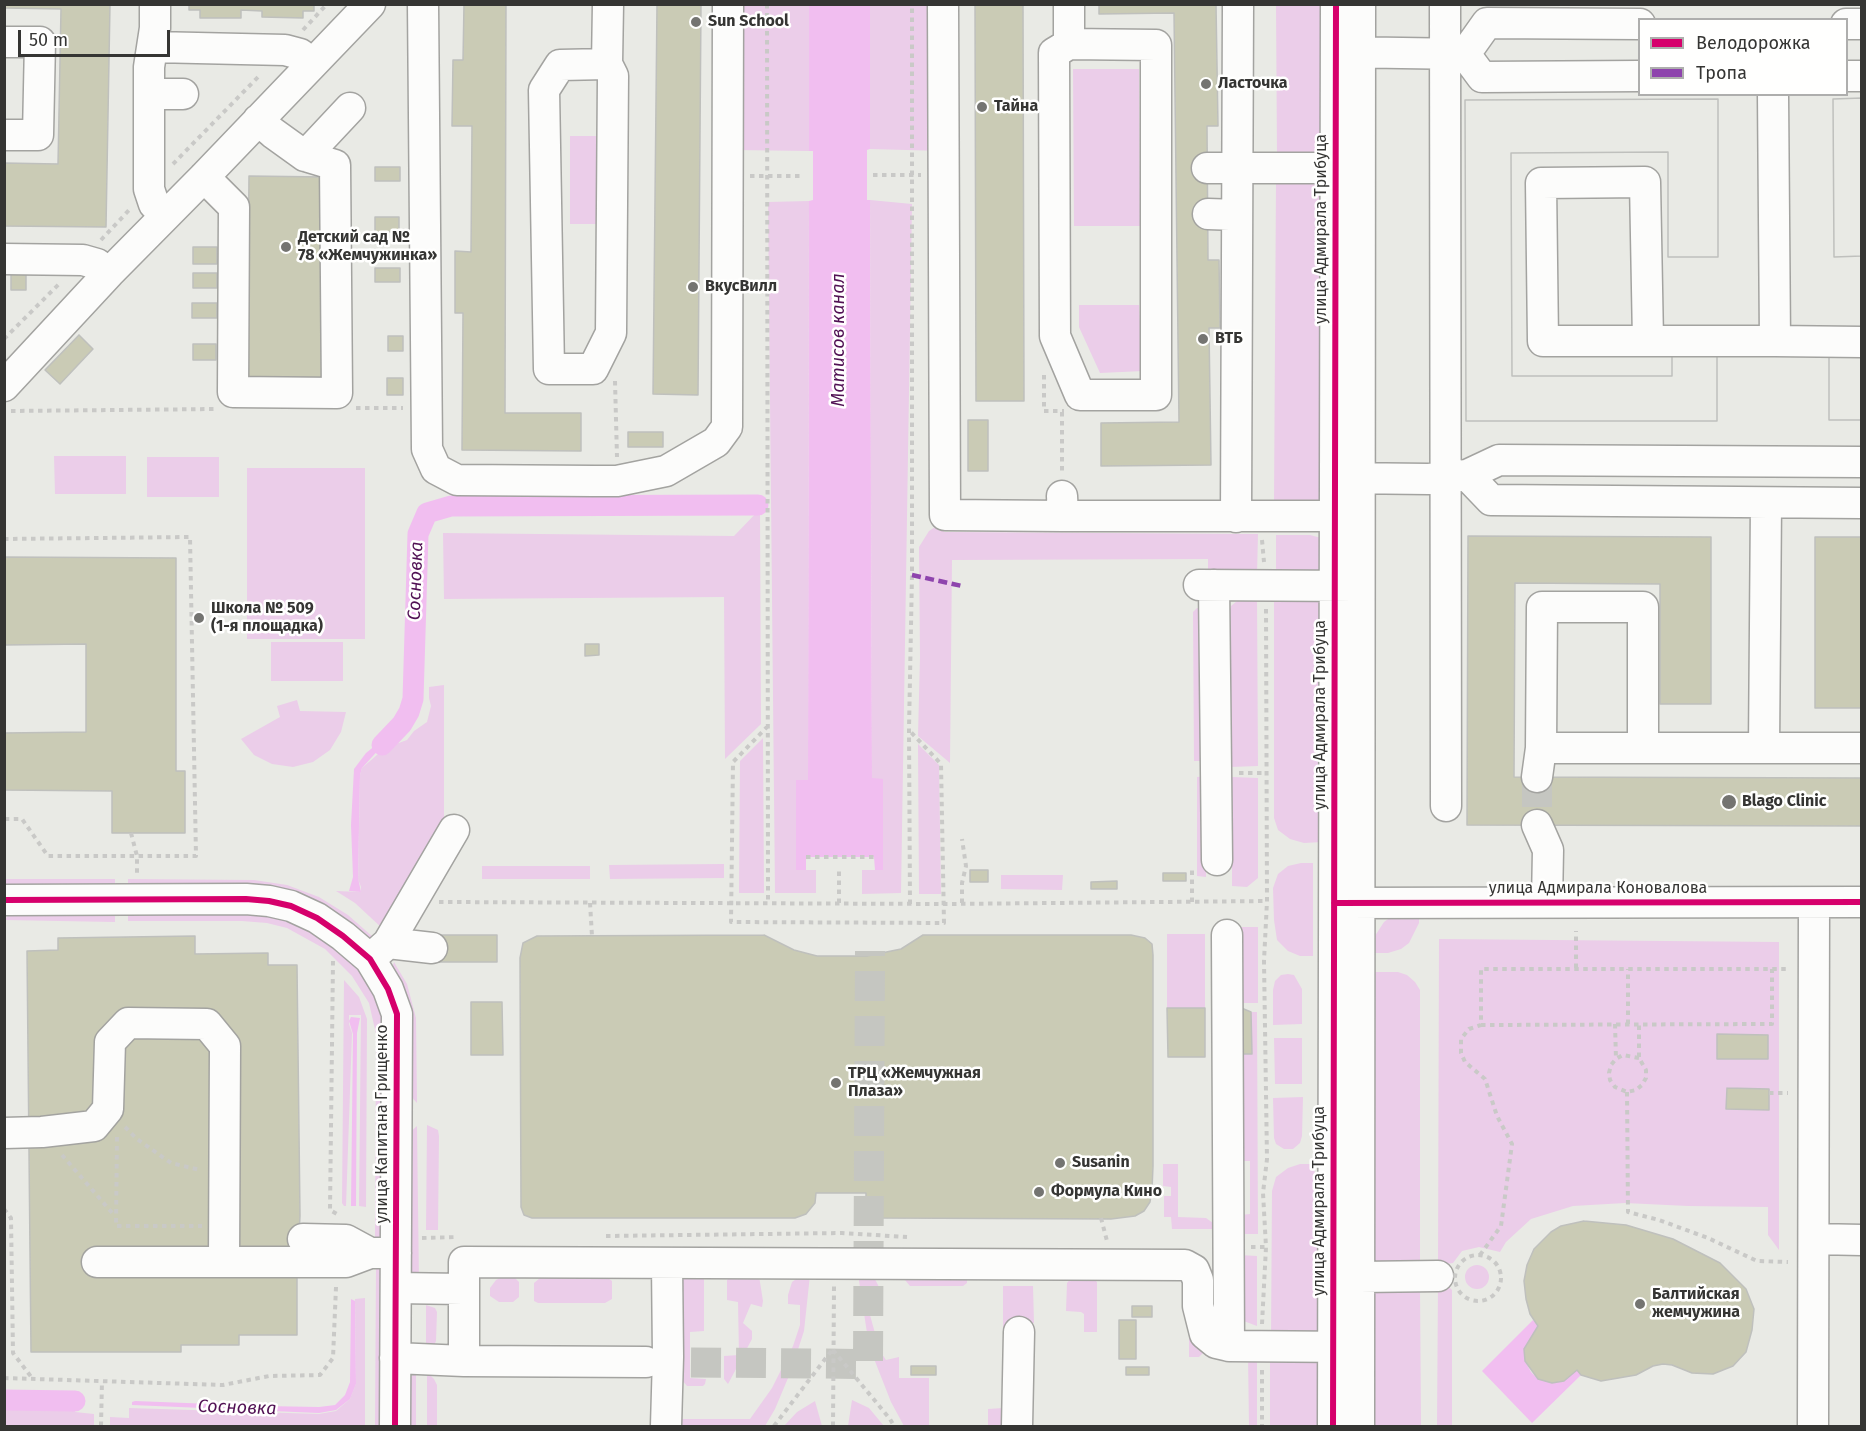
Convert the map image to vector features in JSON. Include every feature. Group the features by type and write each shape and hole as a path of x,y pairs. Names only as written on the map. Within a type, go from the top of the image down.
{"street":[{"path":"154,4 153,47 149,67 149,189 154,204 165,215"},
{"path":"4,386 108,273 370,4"},
{"path":"423,4 427,449 436,469 457,480 617,481 666,471 716,442 727,427 728,4"},
{"path":"607,64 560,65 544,90 549,369 593,369 611,333 613,76 607,64 608,4"},
{"path":"943,4 945,515 1063,506 1249,517 1347,516"},
{"path":"1069,4 1069,44"},
{"path":"1238,4 1237,215 1249,517"},
{"name":"улица Адмирала Трибуца","path":"1336,4 1348,52 1347,1347 1359,1426"},
{"name":"улица Адмирала Трибуца","path":"1348,52 1360,4"},
{"path":"1445,4 1455,54 1456,476 1446,806"},
{"path":"1455,54 1488,23 1638,24"},
{"path":"4,42 40,42 38,135 4,135"},
{"path":"1069,44 1156,45 1156,395 1080,395 1055,336 1054,53 1069,44"},
{"path":"153,47 285,50 300,54 312,63"},
{"path":"1348,52 1455,54 1482,77 1638,76"},
{"path":"149,94 183,94"},
{"path":"1773,96 1775,341"},
{"path":"305,156 350,108"},
{"path":"204,177 234,207 233,392 336,393 335,165 305,156 258,120"},
{"path":"1207,168 1348,168"},
{"path":"1648,341 1645,182 1541,183 1543,341 1862,342"},
{"path":"1208,214 1237,215"},
{"path":"4,259 83,260 97,264 108,273"},
{"path":"1348,479 1456,476 1499,460 1862,462"},
{"path":"1728,461 1729,503"},
{"path":"1456,476 1491,500 1862,503"},
{"path":"1764,748 1766,503"},
{"path":"1217,860 1206,585 1347,586"},
{"path":"1537,777 1541,748 1542,607 1643,607 1643,748"},
{"path":"1541,748 1862,748"},
{"path":"379,951 454,830"},
{"path":"1547,902 1548,833"},
{"name":"улица Капитана Грищенко","path":"4,900 246,899 269,901 291,906 317,918 343,936 379,951 397,1014 395,1426"},
{"name":"улица Адмирала Коновалова","path":"1347,903 1862,902"},
{"name":"улица Адмирала Трибуца","path":"1334,1426 1360,1277 1347,903"},
{"path":"1813,1426 1814,903"},
{"path":"1227,935 1229,1346"},
{"path":"379,951 432,948"},
{"path":"4,1133 42,1132 94,1126 113,1114 110,1042 128,1023 207,1024 225,1046 224,1261"},
{"path":"303,1239 346,1240 396,1252"},
{"path":"1814,1239 1862,1239"},
{"path":"97,1262 346,1262 396,1252"},
{"path":"464,1361 464,1263 1185,1265 1194,1270 1198,1280 1198,1306 1205,1334 1215,1343 1229,1346 1262,1347 1347,1347"},
{"path":"666,1426 667,1264"},
{"path":"1360,1277 1438,1276"},
{"path":"396,1288 463,1289"},
{"path":"1017,1426 1019,1332"},
{"path":"395,1358 464,1361 646,1362"}],"path":[{"path":"767,4 768,903"},
{"path":"910,904 912,4"},
{"path":"873,175 912,175"},
{"path":"767,176 804,176"},
{"path":"1044,364 1044,411 1073,411"},
{"path":"616,401 616,426"},
{"path":"1062,411 1063,506"},
{"path":"1249,517 1266,585 1267,901 1264,961 1267,1160 1263,1193 1266,1247 1262,1426"},
{"path":"4,539 190,537 195,856 48,856 22,819 4,819"},
{"path":"768,726 733,762 731,922 944,923 941,764 909,729"},
{"path":"1231,772 1265,772"},
{"path":"131,833 137,874"},
{"path":"962,839 966,866 962,883 962,903"},
{"path":"806,857 875,857"},
{"path":"839,871 839,903"},
{"path":"129,874 148,874"},
{"path":"411,902 944,904 1267,901"},
{"path":"590,903 592,936"},
{"path":"1576,931 1576,968"},
{"path":"333,961 330,1210 343,1217"},
{"path":"1481,1025 1481,969 1789,969"},
{"path":"1628,1024 1629,969"},
{"path":"1480,1255 1489,1257 1496,1263 1501,1279 1499,1288 1493,1295 1485,1300 1476,1301 1461,1293 1456,1285 1455,1276 1463,1260 1480,1255 1501,1226 1512,1144 1497,1116 1485,1079 1465,1062 1461,1053 1461,1039 1470,1029 1481,1025 1772,1024 1772,969"},
{"path":"1615,1024 1616,1059"},
{"path":"1639,1024 1639,1058 1646,1070 1646,1078 1636,1090 1627,1092 1615,1087 1610,1080 1611,1065 1623,1056 1630,1055 1639,1058"},
{"path":"1627,1092 1628,1212 1669,1223 1708,1238 1757,1262 1788,1263"},
{"path":"1770,1093 1788,1093"},
{"path":"113,1114 137,1139 171,1163 224,1177"},
{"path":"113,1114 116,1226 224,1225"},
{"path":"42,1132 115,1216"},
{"path":"4,1209 11,1218 13,1353 32,1379"},
{"path":"4,1218 11,1218"},
{"path":"396,1252 422,1238"},
{"path":"4,1378 222,1385 269,1376 320,1375 333,1358 335,1288 340,1283"},
{"path":"834,1285 834,1426"},
{"path":"774,1426 833,1349"},
{"path":"833,1349 894,1426"},
{"path":"101,1426 102,1381"}],"shaded area":[{"path":"736,5 809,5 809,151 735,150"},
{"path":"870,5 943,5 943,151 870,149"},
{"path":"1276,5 1320,5 1325,158 1277,158"},
{"path":"1073,69 1139,69 1140,226 1074,226"},
{"path":"570,136 604,136 604,224 570,224"},
{"path":"1326,181 1322,501 1274,501 1276,182"},
{"path":"870,200 912,204 901,893 862,894 862,870 883,870 883,779 872,779"},
{"path":"809,201 808,780 796,780 796,870 816,870 816,893 775,893 768,202"},
{"path":"1079,305 1139,305 1143,371 1100,373 1079,327"},
{"path":"54,456 126,456 126,494 55,494"},
{"path":"147,457 219,457 219,497 147,497"},
{"path":"247,468 365,468 365,639 247,639"},
{"path":"760,509 761,724 725,759 724,597 444,599 443,533 734,536"},
{"path":"941,523 944,532 1258,534 1257,575 1208,574 1208,559 952,560 950,763 918,736 919,547 929,531"},
{"path":"1276,535 1310,535 1325,539 1324,571 1276,575"},
{"path":"1257,596 1258,766 1230,767 1228,615 1231,606 1242,597"},
{"path":"1274,597 1322,598 1322,842 1304,843 1290,839 1278,830 1274,818"},
{"path":"1197,608 1202,608 1203,761 1194,761 1193,612"},
{"path":"271,642 343,642 343,681 271,681"},
{"path":"444,685 444,831 383,929 355,903 336,891 361,892 358,879 360,775 362,768 385,748 407,740 414,731 427,722 431,706 429,687"},
{"path":"297,700 300,711 346,712 341,732 330,750 313,762 293,767 272,764 254,755 241,739 280,717 277,706"},
{"path":"763,738 764,893 739,893 740,761"},
{"path":"918,744 939,765 941,894 919,894"},
{"path":"1206,776 1206,877 1197,876 1197,777"},
{"path":"1232,777 1258,778 1258,878 1247,887 1232,886"},
{"path":"1313,863 1313,956 1300,956 1288,951 1277,940 1274,920 1273,888 1278,874 1288,866"},
{"path":"724,864 724,878 610,879 609,865"},
{"path":"482,866 590,866 590,879 482,879"},
{"path":"1001,875 1063,875 1062,890 1001,889"},
{"path":"5,879 115,879 115,889 5,889"},
{"path":"128,879 254,880 287,885 319,897 348,915 373,937 368,939 343,924 128,889"},
{"path":"10,911 115,912 115,922 5,920"},
{"path":"128,911 267,914 309,928 358,967 371,986 383,1016 385,1240 375,1244 376,1034 369,1003 352,976 325,949 287,928 267,923 242,921 128,921"},
{"path":"1419,912 1419,923 1409,943 1401,949 1388,953 1372,953 1371,942 1384,922 1392,916"},
{"path":"1232,927 1258,927 1258,1003 1242,1003"},
{"path":"1167,934 1205,934 1205,1008 1167,1008"},
{"path":"1439,939 1779,942 1779,1250 1768,1235 1768,1207 1625,1203 1573,1206 1531,1219 1506,1242 1500,1252 1479,1247 1462,1251 1453,1263 1438,1265"},
{"path":"394,962 407,984 416,1018 417,1103 408,1093 392,969"},
{"path":"1373,972 1398,972 1407,975 1420,990 1420,1268 1376,1265 1372,1259"},
{"path":"1281,975 1294,975 1302,989 1302,1024 1273,1025 1275,981"},
{"path":"344,980 359,997 367,1019 366,1207 359,1206 361,1015 349,1015 352,1033 346,1206 342,1203"},
{"path":"1251,1012 1257,1012 1258,1234 1241,1234 1241,1215 1250,1214 1250,1161 1241,1161 1240,1054 1251,1054"},
{"path":"1274,1038 1302,1038 1302,1084 1275,1084"},
{"path":"1303,1097 1300,1143 1293,1149 1284,1149 1276,1144 1274,1138 1273,1098"},
{"path":"427,1125 438,1130 439,1136 438,1230 426,1230"},
{"path":"417,1126 419,1283 406,1274 407,1135"},
{"path":"1163,1164 1178,1164 1178,1217 1206,1218 1213,1223 1215,1229 1172,1229 1171,1217 1164,1217 1164,1196 1171,1196 1171,1187 1163,1186"},
{"path":"1300,1164 1313,1164 1324,1218 1320,1334 1271,1337 1272,1191 1276,1177 1288,1168"},
{"path":"1240,1255 1257,1256 1257,1326 1241,1320"},
{"path":"1477,1265 1482,1266 1488,1272 1488,1282 1482,1288 1477,1289 1472,1288 1466,1282 1465,1277 1466,1272 1472,1266"},
{"path":"376,1267 384,1270 384,1426 375,1426"},
{"path":"693,1272 704,1272 704,1331 690,1332 690,1378 706,1379 703,1386 687,1386 682,1380 682,1279"},
{"path":"508,1274 519,1282 519,1297 513,1302 499,1302 490,1296 490,1288 496,1280"},
{"path":"858,1274 874,1277 880,1289 880,1299 868,1308 880,1351 886,1360 899,1357 899,1378 929,1378 929,1426 904,1426 891,1402 869,1346"},
{"path":"733,1275 759,1276 763,1301 762,1307 751,1304 743,1323 752,1331 752,1339 728,1384 724,1379 724,1356 739,1355 738,1302 727,1300 727,1280"},
{"path":"802,1275 810,1275 804,1331 791,1371 765,1426 677,1426 676,1419 750,1419 772,1388 793,1346 800,1325 800,1305 788,1304 788,1295 792,1282"},
{"path":"908,1276 967,1279 967,1283 963,1286 910,1286 905,1280"},
{"path":"1073,1276 1092,1277 1097,1282 1097,1332 1084,1332 1084,1314 1066,1311 1067,1283"},
{"path":"540,1278 608,1278 612,1281 612,1299 605,1303 538,1303 534,1301 534,1283"},
{"path":"1438,1284 1447,1285 1452,1290 1452,1426 1437,1426"},
{"path":"1003,1286 1033,1286 1034,1323 1008,1323 1009,1426 988,1426 988,1409 1003,1408"},
{"path":"1380,1288 1420,1288 1421,1426 1371,1426 1371,1298"},
{"path":"365,1298 365,1426 110,1426 110,1417 129,1418 129,1408 319,1414 336,1411 350,1399 356,1384 355,1299"},
{"path":"426,1305 435,1308 437,1312 436,1341 434,1345 426,1349"},
{"path":"1189,1307 1203,1353 1199,1357 1189,1357"},
{"path":"1248,1354 1257,1354 1257,1426 1249,1426"},
{"path":"1270,1354 1310,1354 1322,1365 1322,1426 1270,1426"},
{"path":"416,1372 416,1426 407,1426 407,1381"},
{"path":"427,1372 437,1385 437,1426 427,1426"},
{"path":"852,1400 869,1408 884,1426 848,1426"},
{"path":"815,1401 822,1426 784,1426 797,1412"},
{"path":"5,1402 75,1404 75,1412 94,1414 94,1426 5,1426"}],"water":[{"name":"Матисов канал","path":"809,5 870,5 870,149 867,150 867,200 870,200 872,778 883,779 883,870 875,870 874,857 806,857 806,870 796,870 796,780 808,780 809,201 813,200 813,151 809,151"},
{"path":"402,724 362,768 358,878 361,892 349,891 353,877 351,825 354,769 366,753"},
{"path":"351,1017 360,1018 357,1033 356,1206 351,1206 353,1034 349,1021"},
{"path":"351,1299 355,1301 356,1384 350,1399 336,1410 319,1413 132,1405 135,1401 264,1406 335,1405 345,1395 350,1382"},
{"path":"1533,1320 1538,1326 1524,1349 1525,1361 1531,1372 1538,1379 1552,1383 1564,1381 1577,1370 1581,1375 1532,1423 1482,1371"}],"building":[{"path":"4,4 110,4 106,227 4,226 4,163 58,164 61,9 4,8"},
{"path":"189,4 314,4 314,11 303,11 303,18 262,17 262,11 241,10 241,18 200,18 200,10 189,10"},
{"path":"464,4 506,4 505,413 581,413 581,451 462,450 463,313 455,313 455,251 471,252 472,126 452,126 453,60 463,60"},
{"path":"657,4 701,4 698,395 653,394"},
{"path":"975,4 1023,4 1024,401 976,401"},
{"path":"1099,4 1216,4 1218,126 1207,126 1208,260 1219,260 1220,328 1209,328 1211,465 1101,466 1101,423 1179,422 1174,13 1099,14"},
{"path":"1862,98 1862,256 1834,257 1833,99"},
{"path":"1862,98 1862,256 1834,257 1833,99"},
{"path":"1718,99 1718,257 1668,257 1668,152 1511,153 1512,376 1672,376 1672,350 1717,350 1717,421 1466,421 1465,100"},
{"path":"1718,99 1718,257 1668,257 1668,152 1511,153 1512,376 1672,376 1672,350 1717,350 1717,421 1466,421 1465,100"},
{"path":"375,167 400,167 400,181 375,181"},
{"path":"249,176 325,177 324,380 247,380"},
{"path":"375,217 399,217 399,232 375,232"},
{"path":"193,247 217,247 217,264 193,264"},
{"path":"375,268 400,268 400,282 375,282"},
{"path":"11,271 26,271 26,290 11,290"},
{"path":"193,273 217,273 217,288 193,288"},
{"path":"192,303 217,303 217,318 192,318"},
{"path":"79,335 93,349 60,384 45,370"},
{"path":"388,336 403,336 403,351 388,351"},
{"path":"193,344 216,344 216,360 193,360"},
{"path":"1829,350 1862,350 1862,420 1829,420"},
{"path":"1829,350 1862,350 1862,420 1829,420"},
{"path":"387,378 403,378 403,395 387,395"},
{"path":"968,420 988,420 988,471 968,471"},
{"path":"628,432 663,432 663,447 628,447"},
{"path":"1468,536 1711,537 1711,704 1660,704 1660,584 1515,583 1514,777 1862,778 1862,826 1467,825"},
{"path":"1815,537 1862,537 1862,708 1815,708"},
{"path":"4,557 176,558 176,771 185,771 185,833 112,833 112,791 4,790 4,733 86,732 86,644 4,645"},
{"path":"585,644 599,644 599,655 585,656"},
{"path":"970,870 988,870 988,882 970,882"},
{"path":"1163,873 1186,873 1186,881 1163,881"},
{"path":"1117,881 1117,889 1091,889 1091,882"},
{"path":"432,935 497,935 497,962 432,962"},
{"name":"ТРЦ «Жемчужная Плаза»","path":"764,935 794,950 817,956 867,956 901,949 923,935 1131,935 1145,938 1152,944 1153,955 1153,1166 1150,1202 1144,1211 1135,1216 1111,1219 883,1218 873,1213 866,1203 866,1193 816,1193 815,1203 806,1214 795,1218 532,1218 524,1215 521,1207 520,958 523,943 537,936"},
{"path":"195,936 195,954 268,953 268,965 297,965 300,1216 297,1335 239,1335 239,1345 181,1345 181,1352 31,1352 27,951 58,950 58,938"},
{"path":"471,1002 502,1002 503,1055 471,1055"},
{"path":"1239,1007 1251,1012 1252,1054 1240,1054"},
{"path":"1167,1008 1205,1008 1205,1057 1168,1057"},
{"path":"1717,1034 1768,1035 1768,1059 1717,1059"},
{"path":"1727,1088 1769,1089 1769,1110 1726,1109"},
{"name":"Балтийская жемчужина","path":"1584,1221 1626,1225 1673,1239 1720,1263 1746,1289 1754,1309 1752,1330 1746,1352 1733,1366 1713,1374 1692,1373 1663,1364 1653,1366 1636,1375 1601,1381 1581,1375 1577,1370 1564,1381 1552,1383 1538,1379 1525,1361 1524,1349 1538,1326 1530,1314 1526,1299 1524,1281 1527,1265 1534,1249 1551,1232 1561,1226"},
{"path":"1861,1283 1862,1426 1861,1426"},
{"path":"1132,1306 1152,1306 1152,1317 1132,1317"},
{"path":"1119,1320 1136,1320 1136,1359 1119,1359"},
{"path":"911,1366 936,1366 936,1375 911,1375"},
{"path":"1126,1367 1149,1367 1149,1375 1126,1375"}],"waterway":[{"name":"Сосновка","path":"382,745 402,724 413,699 418,534 427,513 451,506 758,505"},
{"name":"Сосновка","path":"4,1400 75,1401"}],"tunnel":[{"path":"1537,777 1537,825"},
{"path":"646,1362 868,1364 870,951"}],"marked path":[{"path":"912,575 962,586"}],"cycle path":[{"path":"1333,1426 1336,4"},
{"path":"4,900 246,899 269,901 291,906 317,918 370,959 388,989 397,1014 395,1426"},
{"path":"1334,903 1862,902"}],"place":[{"name":"Sun School","path":"696,22"},
{"name":"Ласточка","path":"1206,84"},
{"name":"Тайна","path":"982,107"},
{"name":"Детский сад № 78 «Жемчужинка»","path":"286,247"},
{"name":"ВкусВилл","path":"693,287"},
{"name":"ВТБ","path":"1203,339"},
{"name":"Школа № 509 (1-я площадка)","path":"199,618"},
{"name":"Blago Clinic","path":"1729,802"},
{"name":"ТРЦ «Жемчужная Плаза»","path":"836,1083"},
{"name":"Susanin","path":"1060,1163"},
{"name":"Формула Кино","path":"1039,1192"},
{"name":"Балтийская жемчужина","path":"1640,1304"}]}
